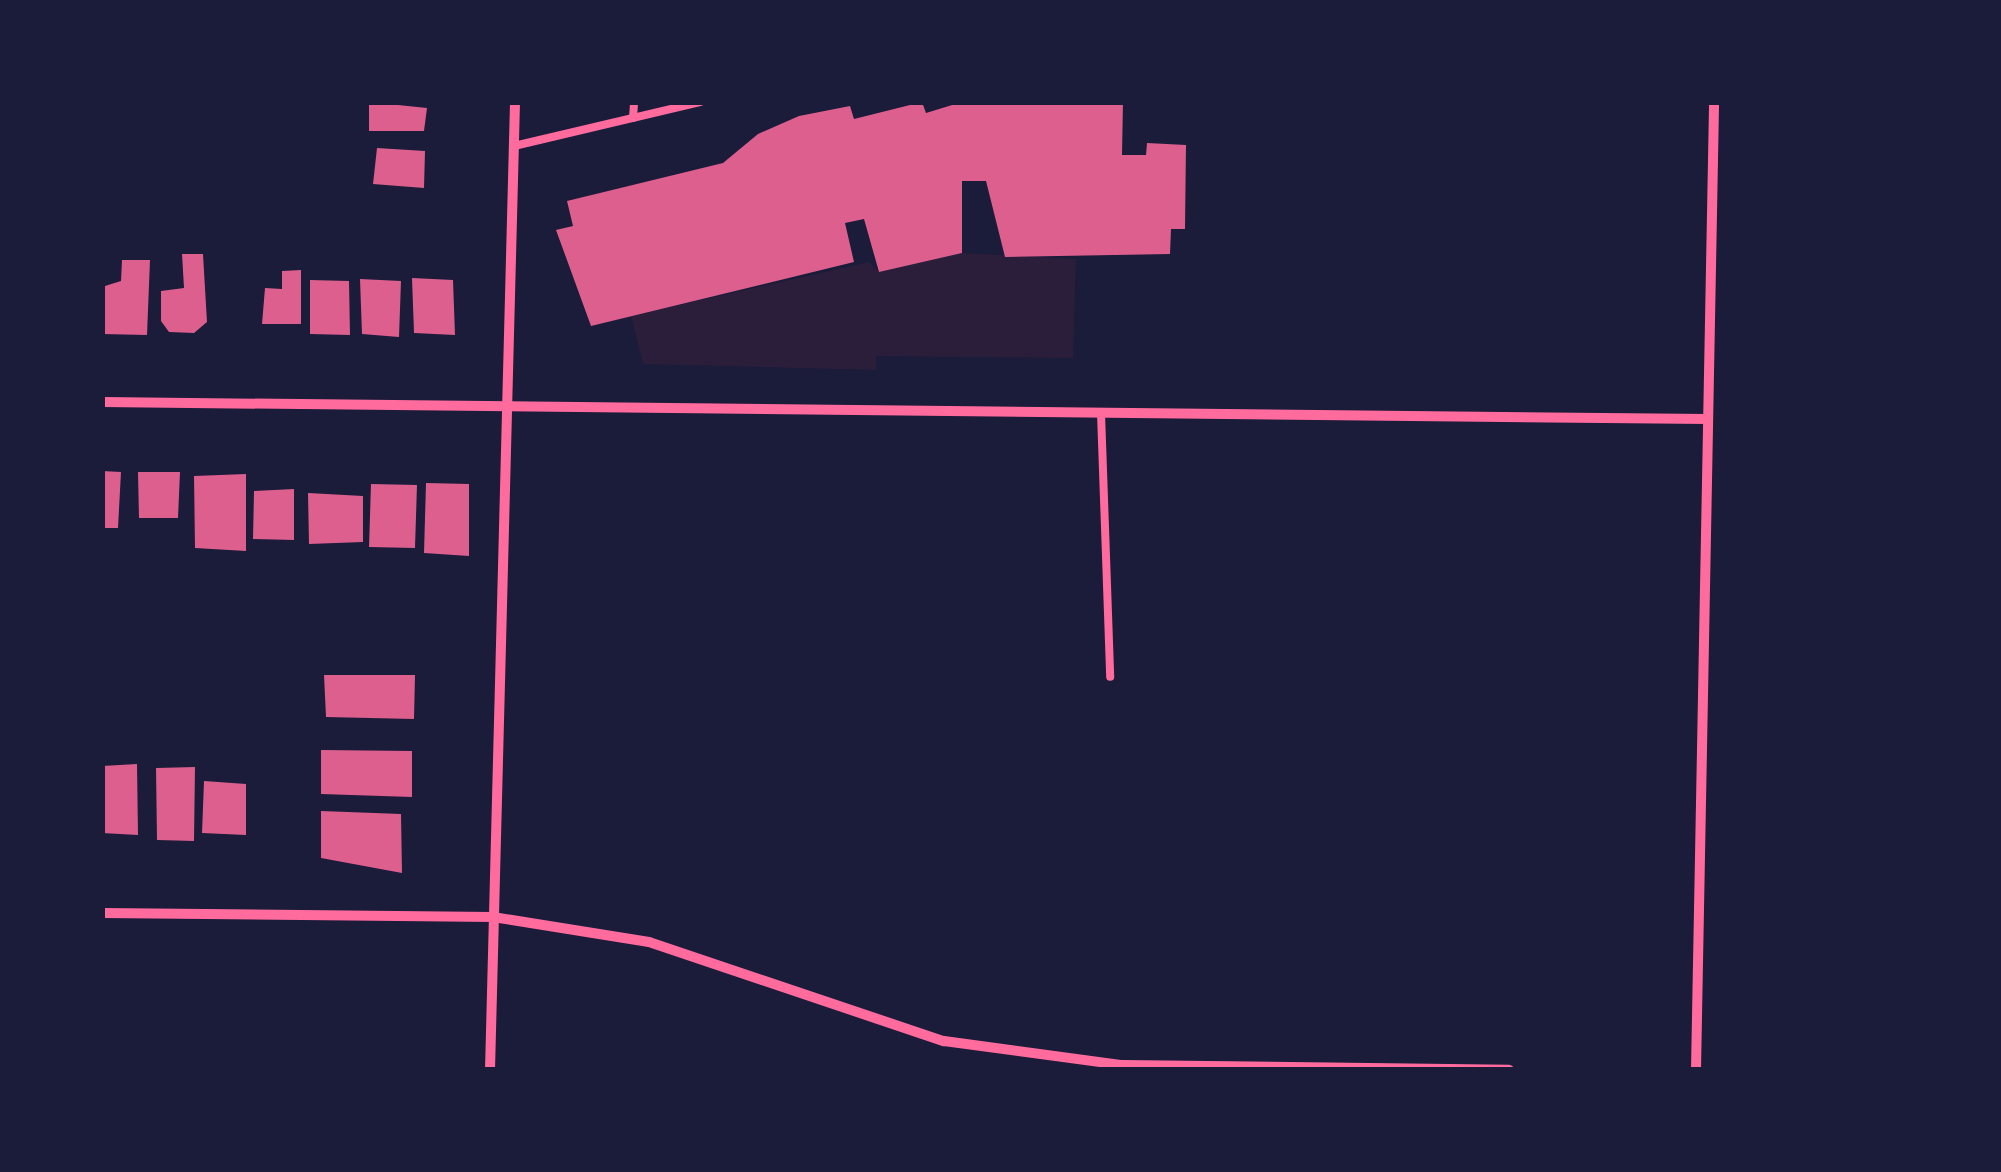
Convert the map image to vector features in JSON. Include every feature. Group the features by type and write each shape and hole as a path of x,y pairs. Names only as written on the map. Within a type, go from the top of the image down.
{"street":[{"path":"490,1070 515,102"},
{"path":"1696,1070 1714,102"},
{"path":"102,402 1708,420"},
{"path":"102,914 493,917 649,942 944,1041 1122,1065 1509,1070"}],"lane":[{"path":"633,118 634,102"},
{"path":"514,146 700,102"},
{"path":"1101,413 1110,677"}],"shaded area":[{"path":"962,253 1076,259 1073,358 876,356 876,370 643,364 631,316 869,262 879,272"}],"building":[{"path":"369,102 427,108 424,131 369,131"},
{"path":"922,102 926,113 962,102 1123,102 1122,155 1146,155 1147,143 1186,145 1185,229 1171,229 1170,254 1005,257 986,181 962,181 962,253 879,272 864,219 845,223 854,262 591,326 556,230 573,226 567,201 723,163 758,134 799,116 850,106 854,119"},
{"path":"377,148 425,151 424,188 373,184"},
{"path":"182,254 203,254 207,322 194,333 169,332 161,321 161,291 184,288"},
{"path":"122,260 150,260 147,335 102,334 105,286 121,281"},
{"path":"301,270 301,324 262,324 265,288 282,289 282,271"},
{"path":"412,278 453,280 455,335 414,333"},
{"path":"360,279 401,281 399,337 362,334"},
{"path":"310,280 349,281 350,335 310,334"},
{"path":"102,471 121,472 118,528 102,528"},
{"path":"138,472 180,472 178,518 139,518"},
{"path":"246,474 246,551 195,548 194,476"},
{"path":"426,483 469,484 469,556 424,553"},
{"path":"371,484 417,485 415,548 369,547"},
{"path":"294,489 294,540 253,539 254,491"},
{"path":"308,493 363,496 363,542 309,544"},
{"path":"324,675 415,675 414,719 326,717"},
{"path":"321,750 412,751 412,797 321,794"},
{"path":"137,764 138,835 102,833 102,766"},
{"path":"195,767 194,841 157,840 156,768"},
{"path":"204,781 246,784 246,835 202,833"},
{"path":"321,811 401,814 402,873 321,858"}]}
